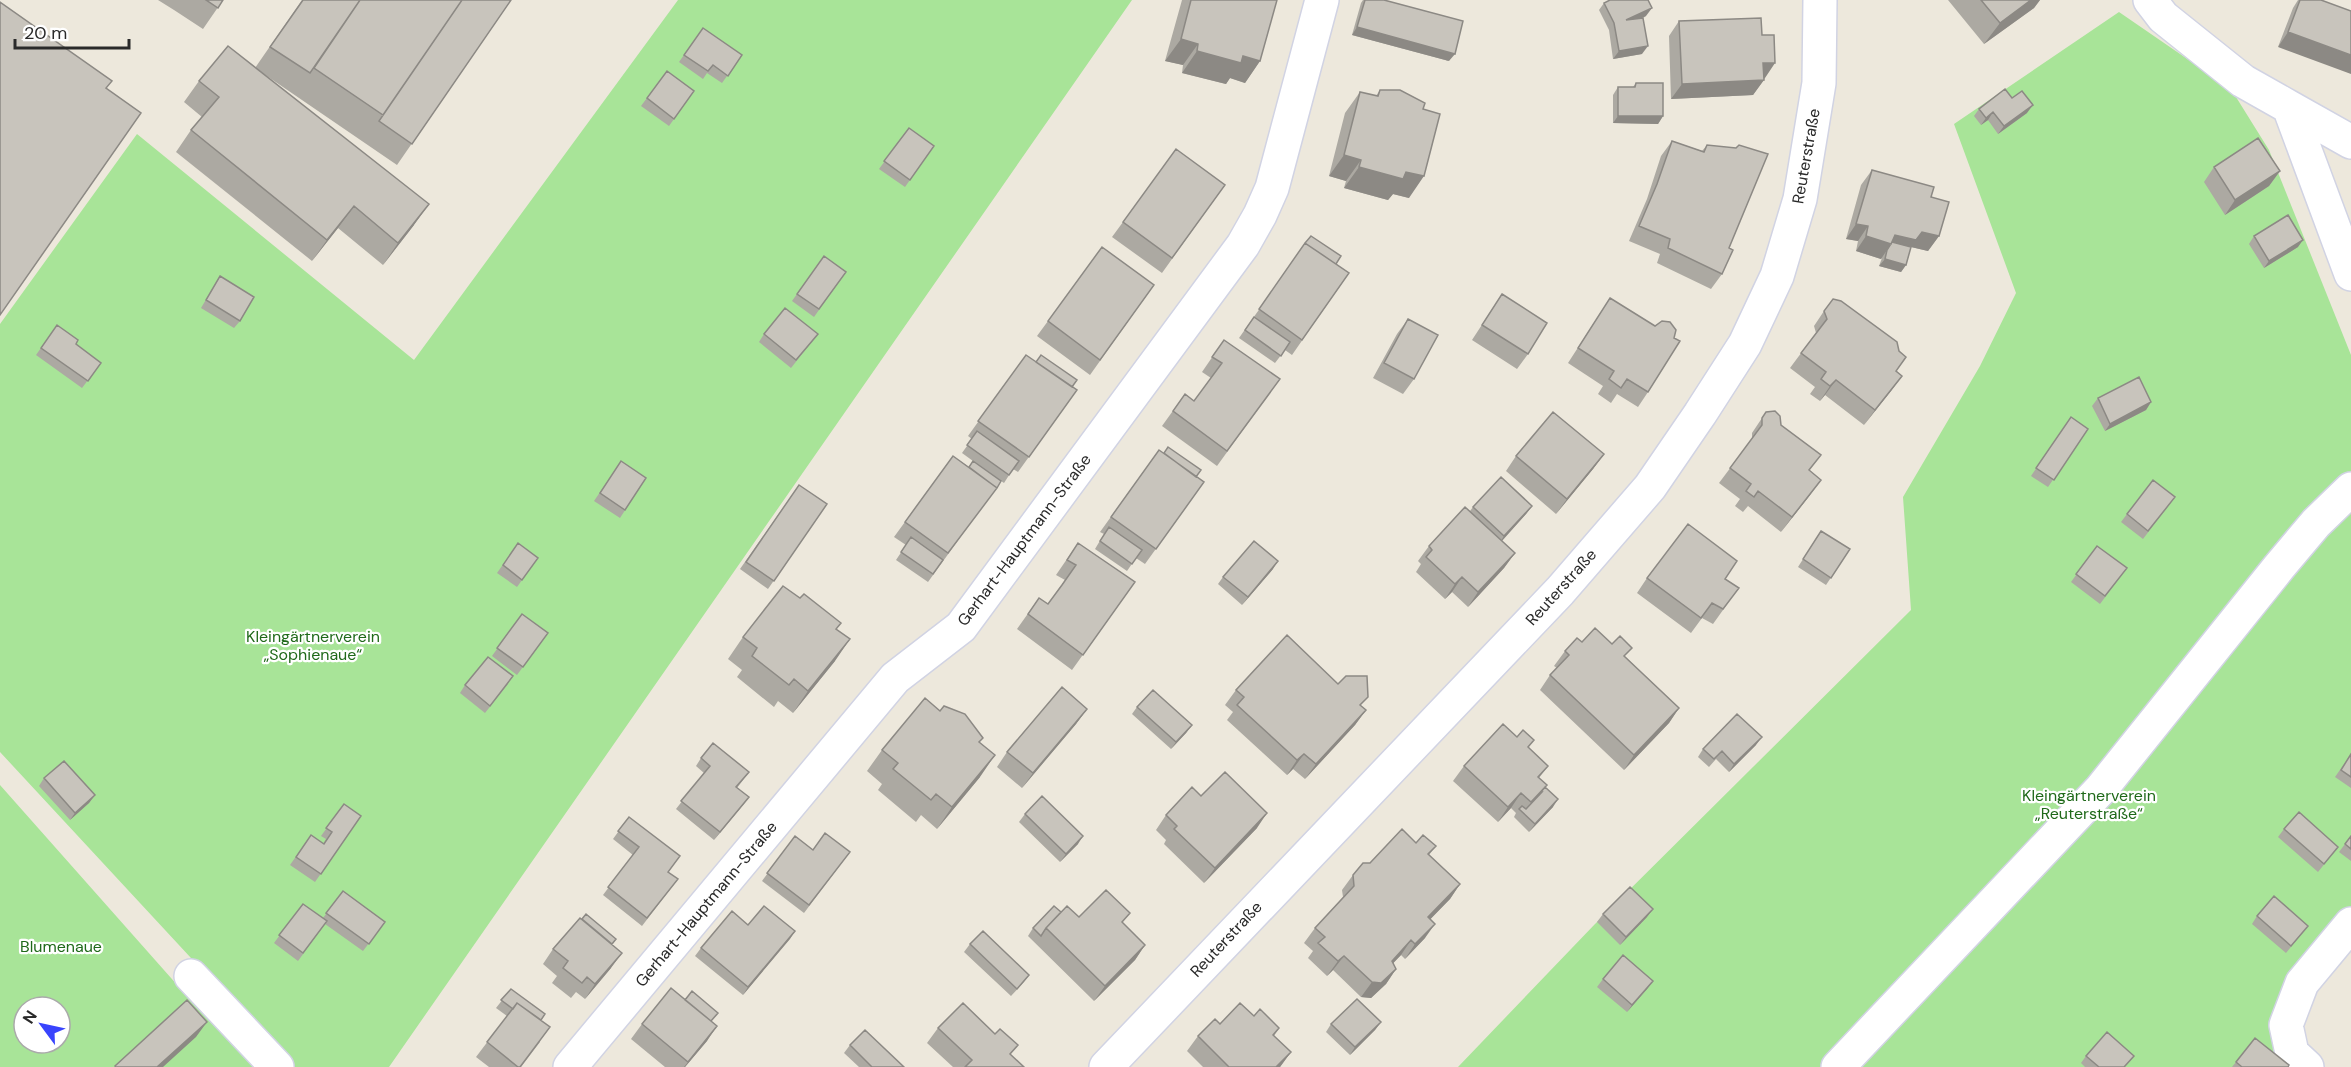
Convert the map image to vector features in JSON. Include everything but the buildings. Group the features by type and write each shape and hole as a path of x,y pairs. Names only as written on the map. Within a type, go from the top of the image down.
{"street":[{"name":"Gerhart-Hauptmann-Straße","path":"570,1067 894,678 961,627 1243,245 1272,188 1322,0"},
{"name":"Reuterstraße","path":"1106,1067 1560,591 1650,487 1700,414 1745,344 1777,276 1800,200 1819,83 1820,0"},
{"path":"2150,0 2163,17 2243,81 2351,142"},
{"path":"2289,107 2351,274"},
{"path":"1838,1067 2101,789 2278,567 2316,523 2351,489"},
{"path":"2307,1067 2292,1053 2286,1025 2302,983 2351,924"},
{"path":"191,976 276,1067"}],"green space":[{"name":"Kleingärtnerverein „Sophienaue“","path":"678,0 1132,0 389,1067 288,1067 191,958 0,752 0,324 137,134 414,360"},
{"name":"Kleingärtnerverein „Reuterstraße“","path":"2119,12 2231,89 2269,150 2351,355 2351,920 2282,1026 2308,1067 1458,1067 1595,924 1911,610 1903,497 1980,366 2016,293 1954,124"},
{"name":"Blumenaue","path":"0,785 179,987 257,1067 0,1067"}]}
